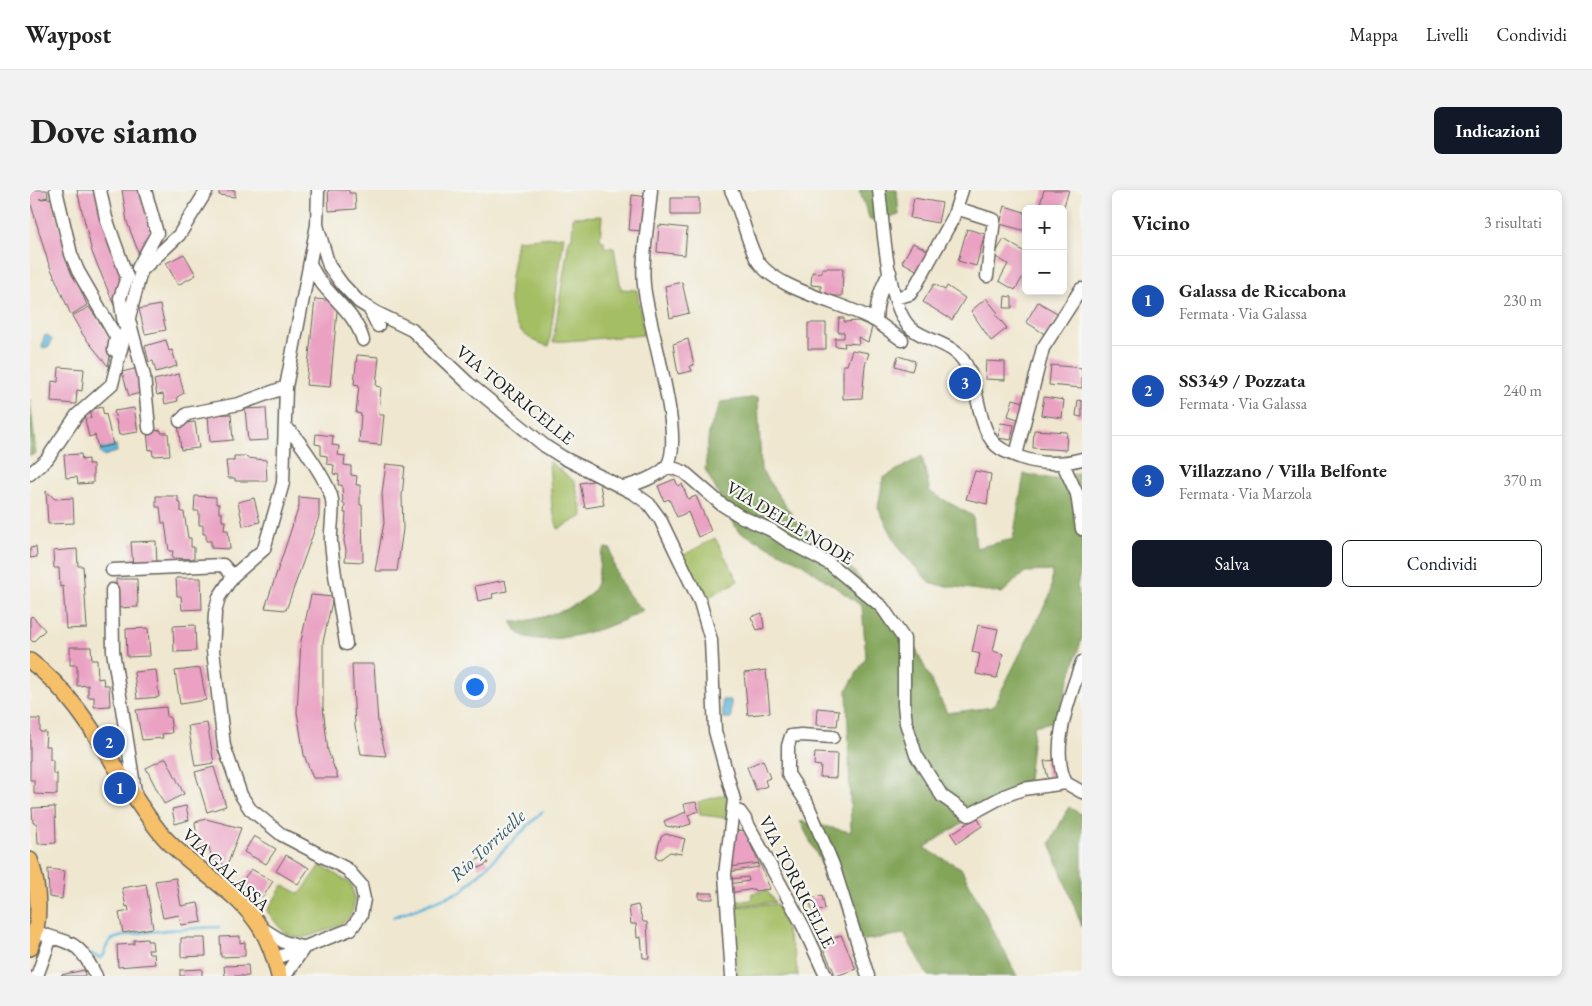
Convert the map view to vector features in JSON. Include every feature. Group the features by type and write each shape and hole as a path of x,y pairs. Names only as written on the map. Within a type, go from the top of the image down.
{"main road":[{"name":"VIA GALASSA","path":"30,661 70,701 165,838 245,909 260,927 274,958 279,976"},
{"path":"30,860 37,902 36,932 30,948"}],"street":[{"path":"56,190 65,235 78,271 116,337 110,374 103,394"},
{"path":"100,190 106,218 127,276 120,298 144,376 149,428"},
{"path":"138,278 138,267 157,233 145,190"},
{"path":"30,474 47,460 77,415 103,394 112,384 141,271 179,235 207,190"},
{"path":"274,958 351,929 361,915 363,893 356,878 346,869 282,835 250,809 241,795 224,746 213,650 215,613 220,597 233,576 259,556 268,542 283,483 286,387 317,225 318,190"},
{"path":"623,487 641,482 667,466 672,444 668,400 643,284 652,190"},
{"path":"731,190 757,259 765,270 785,284 822,297 841,307 863,313 902,340"},
{"path":"879,190 890,272 895,298 902,318 909,327 956,352 965,363 986,430 993,442 1005,451 1029,461 1063,464 1082,458"},
{"path":"895,298 910,294 953,218 962,190"},
{"path":"956,208 994,220 992,254 987,276"},
{"name":"VIA TORRICELLE","path":"317,225 325,254 335,275 348,292 370,310 412,330 468,383 555,452 605,480 623,487 649,504 660,519 705,614 712,648 715,731 733,792 734,809 725,874 732,976"},
{"path":"310,263 314,275 346,309 360,331 363,340"},
{"path":"876,321 883,283 890,272"},
{"path":"1016,455 1043,348 1081,289"},
{"name":"VIA TORRICELLE","path":"370,310 378,326"},
{"path":"180,421 187,414 239,404 286,387"},
{"path":"285,427 305,450 332,499 331,540 346,644"},
{"path":"1063,464 1077,494 1082,529"},
{"name":"VIA DELLE NODE","path":"667,466 684,472 721,504 740,516 771,530 830,564 882,607 904,639 904,705 906,724 913,747 930,780 942,796 969,815 1004,796 1023,789 1066,783"},
{"path":"112,570 223,566 233,576"},
{"name":"VIA GALASSA","path":"112,590 112,651 136,798"},
{"path":"1082,662 1066,708 1060,755 1066,783 1082,792"},
{"name":"VIA TORRICELLE","path":"833,737 792,736 788,746 786,769 790,779 806,803 833,865 868,976"},
{"name":"VIA TORRICELLE","path":"734,809 745,818 772,866 826,976"},
{"path":"260,927 284,942 304,948"},
{"path":"36,932 78,948 85,954 96,976"},
{"path":"36,976 51,937"},
{"path":"286,976 294,960 304,948"}],"green space":[{"path":"859,190 897,190 899,215 870,220"},
{"path":"602,216 600,240 604,241 604,247 614,248 621,289 637,290 644,335 553,342 569,239 572,238 573,217"},
{"path":"564,236 549,346 532,339 520,329 513,317 510,304 512,272 517,240"},
{"path":"758,397 761,470 797,522 853,570 913,643 947,713 993,707 1051,593 1052,571 1025,572 1002,593 931,584 900,550 878,508 883,478 922,456 930,492 973,516 976,548 1013,539 1024,474 1060,480 1082,471 1082,566 1077,586 1082,607 1082,638 1056,721 1034,726 1028,780 924,848 961,868 1017,976 928,976 904,934 860,941 800,821 851,832 847,690 866,657 862,606 801,563 738,531 705,469 709,431 721,402"},
{"path":"30,400 36,453 30,456"},
{"path":"549,461 575,482 583,516 558,529 552,509"},
{"path":"715,538 738,581 705,599 682,556"},
{"path":"605,548 611,549 617,575 625,590 643,610 618,623 564,638 532,638 518,633 511,622 532,620 556,613 578,603 587,596 594,589 598,579 602,552"},
{"path":"727,794 727,818 700,815 698,802"},
{"path":"1069,807 1082,815 1082,927 1050,843"},
{"path":"321,865 351,884 354,903 353,910 345,920 322,932 307,937 292,936 281,929 267,911 283,885 300,894"},
{"path":"767,891 775,902 732,906 731,902 751,900 752,893"},
{"path":"777,904 795,956 798,976 737,976 732,907"}],"water":[{"path":"48,335 52,340 49,347 42,348 44,336"},
{"path":"116,445 117,452 103,456 100,453 101,449"},
{"path":"722,700 731,700 731,718 723,718"}],"building":[{"path":"30,190 47,190 48,197 39,199 52,198 67,257 87,305 71,315 48,262 30,201"},
{"path":"77,190 96,190 122,280 114,305 92,252"},
{"path":"122,190 141,190 150,228 149,241 139,254 127,222"},
{"path":"219,190 235,190 235,197 219,195"},
{"path":"328,190 349,190 349,193 355,193 356,209 329,211"},
{"path":"1044,190 1069,190 1064,205 1040,204"},
{"path":"632,195 648,197 645,231 629,230"},
{"path":"671,198 699,198 699,215 671,215"},
{"path":"914,198 942,203 938,223 910,218"},
{"path":"1005,206 1022,211 1022,230 1000,224"},
{"path":"659,225 687,228 685,255 657,252"},
{"path":"967,229 985,234 976,266 958,261"},
{"path":"1004,239 1022,250 1022,279 1015,290 999,281 1008,264 994,256"},
{"path":"913,243 931,252 918,271 902,262"},
{"path":"184,254 196,275 178,285 166,263"},
{"path":"822,268 843,268 842,296 821,296 821,286 811,285 812,272 822,273"},
{"path":"682,282 689,313 670,318 665,286"},
{"path":"934,284 945,290 947,286 965,298 952,320 923,302"},
{"path":"1005,296 1012,297 1012,308 1004,308"},
{"path":"986,298 998,313 996,315 1007,328 991,341 971,311"},
{"path":"315,299 338,301 330,387 306,385"},
{"path":"1038,302 1059,314 1046,335 1026,322"},
{"path":"160,305 166,330 145,334 139,309"},
{"path":"89,307 113,341 108,366 83,335 72,316"},
{"path":"839,318 844,318 844,322 858,321 872,327 868,342 858,337 859,344 844,343 845,347 835,346 835,338 844,338 844,332 838,332"},
{"path":"808,323 826,323 826,349 808,349"},
{"path":"688,339 694,365 690,366 692,371 678,374 673,344"},
{"path":"166,340 169,351 172,350 177,366 156,372 153,361 149,362 145,346"},
{"path":"852,350 869,353 865,365 862,398 843,399 843,365 847,365"},
{"path":"357,355 379,357 376,386 381,387 379,415 384,415 381,445 359,443 361,414 356,413 359,385 354,384"},
{"path":"898,356 915,361 912,371 895,366"},
{"path":"986,361 1005,362 1005,380 985,379"},
{"path":"1051,365 1082,368 1082,388 1049,385"},
{"path":"59,367 84,369 82,391 77,390 76,404 51,402 52,381 58,382"},
{"path":"138,368 144,392 129,396 122,372"},
{"path":"179,374 184,393 177,397 178,401 165,404 163,394 157,395 154,380"},
{"path":"1044,397 1064,400 1062,418 1041,415"},
{"path":"1013,399 1024,402 1018,419 1008,416"},
{"path":"1078,400 1082,401 1082,417 1076,416"},
{"path":"102,407 104,415 106,414 113,445 98,448 95,435 89,437 85,419 91,418 89,410"},
{"path":"134,408 138,432 119,435 114,411"},
{"path":"266,408 268,440 248,441 245,409"},
{"path":"231,414 233,440 210,442 208,415"},
{"path":"195,422 199,448 181,450 178,424"},
{"path":"1001,423 1014,425 1011,440 998,438"},
{"path":"161,430 161,433 168,433 170,455 153,456 152,449 149,450 147,432"},
{"path":"1034,430 1067,432 1066,450 1033,448"},
{"path":"316,434 333,436 332,445 339,446 338,455 345,456 344,465 351,466 351,475 357,476 356,485 360,485 360,505 362,505 363,562 345,561 346,513 344,513 345,504 343,504 342,485 338,485 339,475 333,474 334,465 327,464 327,456 321,455 321,445 315,444"},
{"path":"81,454 82,460 88,459 88,464 93,464 93,483 78,484 77,477 66,478 64,455"},
{"path":"234,456 266,460 267,481 235,481 235,478 228,478 226,461 234,461"},
{"path":"386,464 405,466 402,496 403,529 397,571 375,571 384,523 382,493"},
{"path":"975,471 991,474 987,504 966,499"},
{"path":"675,479 678,486 682,484 688,499 696,496 711,531 698,537 688,512 677,517 669,499 664,501 658,486"},
{"path":"599,480 604,505 585,508 580,483"},
{"path":"46,491 55,499 73,498 74,523 48,524"},
{"path":"156,496 178,496 178,503 181,503 181,512 184,512 188,538 191,538 191,547 194,547 194,559 172,558 173,551 169,551 165,523 162,523 160,507 156,507"},
{"path":"195,496 216,497 216,504 219,504 219,513 222,513 222,521 225,521 224,530 228,530 230,549 211,548 211,541 206,541 206,534 203,534 203,525 199,525 199,511 194,511"},
{"path":"299,497 319,499 319,517 286,610 265,608 299,506"},
{"path":"254,498 260,522 243,526 238,502"},
{"path":"156,541 157,566 133,567 131,542"},
{"path":"36,547 37,557 30,558 30,548"},
{"path":"77,549 78,566 83,566 87,628 66,629 63,586 60,587 59,568 54,568 53,551"},
{"path":"176,578 201,578 202,609 182,610 181,596 177,596"},
{"path":"116,579 137,579 138,607 117,608"},
{"path":"505,580 507,591 492,594 493,598 478,601 475,586"},
{"path":"311,595 333,597 323,642 323,707 328,751 338,778 313,778 304,755 297,712 301,641"},
{"path":"762,613 764,628 757,630 751,617"},
{"path":"32,616 45,630 33,642 30,639 30,618"},
{"path":"195,625 196,651 174,652 173,626"},
{"path":"978,625 998,629 993,651 1003,654 997,678 976,674 980,654 972,652"},
{"path":"148,628 150,656 127,657 126,629"},
{"path":"70,647 91,647 92,660 97,660 98,679 103,678 104,685 109,685 110,706 94,707 94,697 88,697 88,685 77,686 77,665 70,665"},
{"path":"352,664 374,664 378,723 386,756 361,754 355,726"},
{"path":"200,668 206,700 180,704 175,671"},
{"path":"156,670 159,697 137,699 134,672"},
{"path":"766,670 770,713 748,715 744,673"},
{"path":"166,707 167,717 170,717 172,733 162,734 163,738 142,740 136,710"},
{"path":"817,708 839,710 837,726 816,725"},
{"path":"30,719 40,719 40,732 46,732 45,746 50,746 53,774 57,774 57,795 34,794 34,780 30,780"},
{"path":"207,723 214,763 195,766 188,726"},
{"path":"815,753 837,754 836,778 820,777 821,766 814,765"},
{"path":"166,758 184,794 164,804 146,768"},
{"path":"763,760 770,778 765,780 767,786 756,790 747,767"},
{"path":"1060,760 1062,781 1049,783 1044,761"},
{"path":"214,767 226,806 207,812 195,772"},
{"path":"696,802 699,811 688,815 691,824 678,828 666,826 664,821 686,812 684,804"},
{"path":"186,806 189,820 175,824 172,809"},
{"path":"55,807 56,843 38,844 37,823 33,823 32,808"},
{"path":"977,817 982,826 957,843 951,834"},
{"path":"206,819 241,828 227,866 212,860 209,846 198,849 195,822"},
{"path":"744,830 759,863 730,867 734,831"},
{"path":"666,834 685,839 681,854 670,852 659,860 656,858 658,847 661,837"},
{"path":"254,836 276,849 266,864 244,852"},
{"path":"286,855 309,868 298,884 276,871"},
{"path":"485,856 488,863 479,868 475,861"},
{"path":"757,864 760,864 770,889 755,891 754,889 729,893 729,884 749,881 748,877 730,879 729,872 759,867"},
{"path":"48,869 65,871 62,899 49,897"},
{"path":"251,869 273,881 263,897 240,884"},
{"path":"176,878 181,906 198,903 202,922 181,925 179,915 163,918 155,881"},
{"path":"146,884 153,928 123,933 119,913 129,911 128,906 126,907 122,888"},
{"path":"699,893 713,893 713,899 699,899"},
{"path":"822,895 825,909 813,913 809,899"},
{"path":"638,905 643,922 647,922 649,958 643,958 641,937 637,938 636,924 631,924 629,907"},
{"path":"841,935 856,969 836,976 821,944"},
{"path":"240,936 240,943 245,942 245,956 221,957 220,937"},
{"path":"181,938 205,938 206,956 181,957"},
{"path":"147,939 147,941 152,941 153,950 148,950 149,954 154,954 155,964 118,967 117,945 134,944 134,940"},
{"path":"248,965 249,976 225,976 224,966"},
{"path":"202,969 202,976 180,976 180,970"},
{"path":"84,970 85,976 61,976 61,975"}],"waterway":[{"name":"Rio Torricelle","path":"394,917 462,891 542,812"},
{"name":"Rio Torricelle","path":"91,954 100,958 104,955 110,941 130,935 219,927"}],"place":[{"name":"Villazzano / Villa Belfonte","path":"965,383"},
{"name":"SS349 / Pozzata","path":"109,742"},
{"name":"Galassa de Riccabona","path":"120,788"}]}
